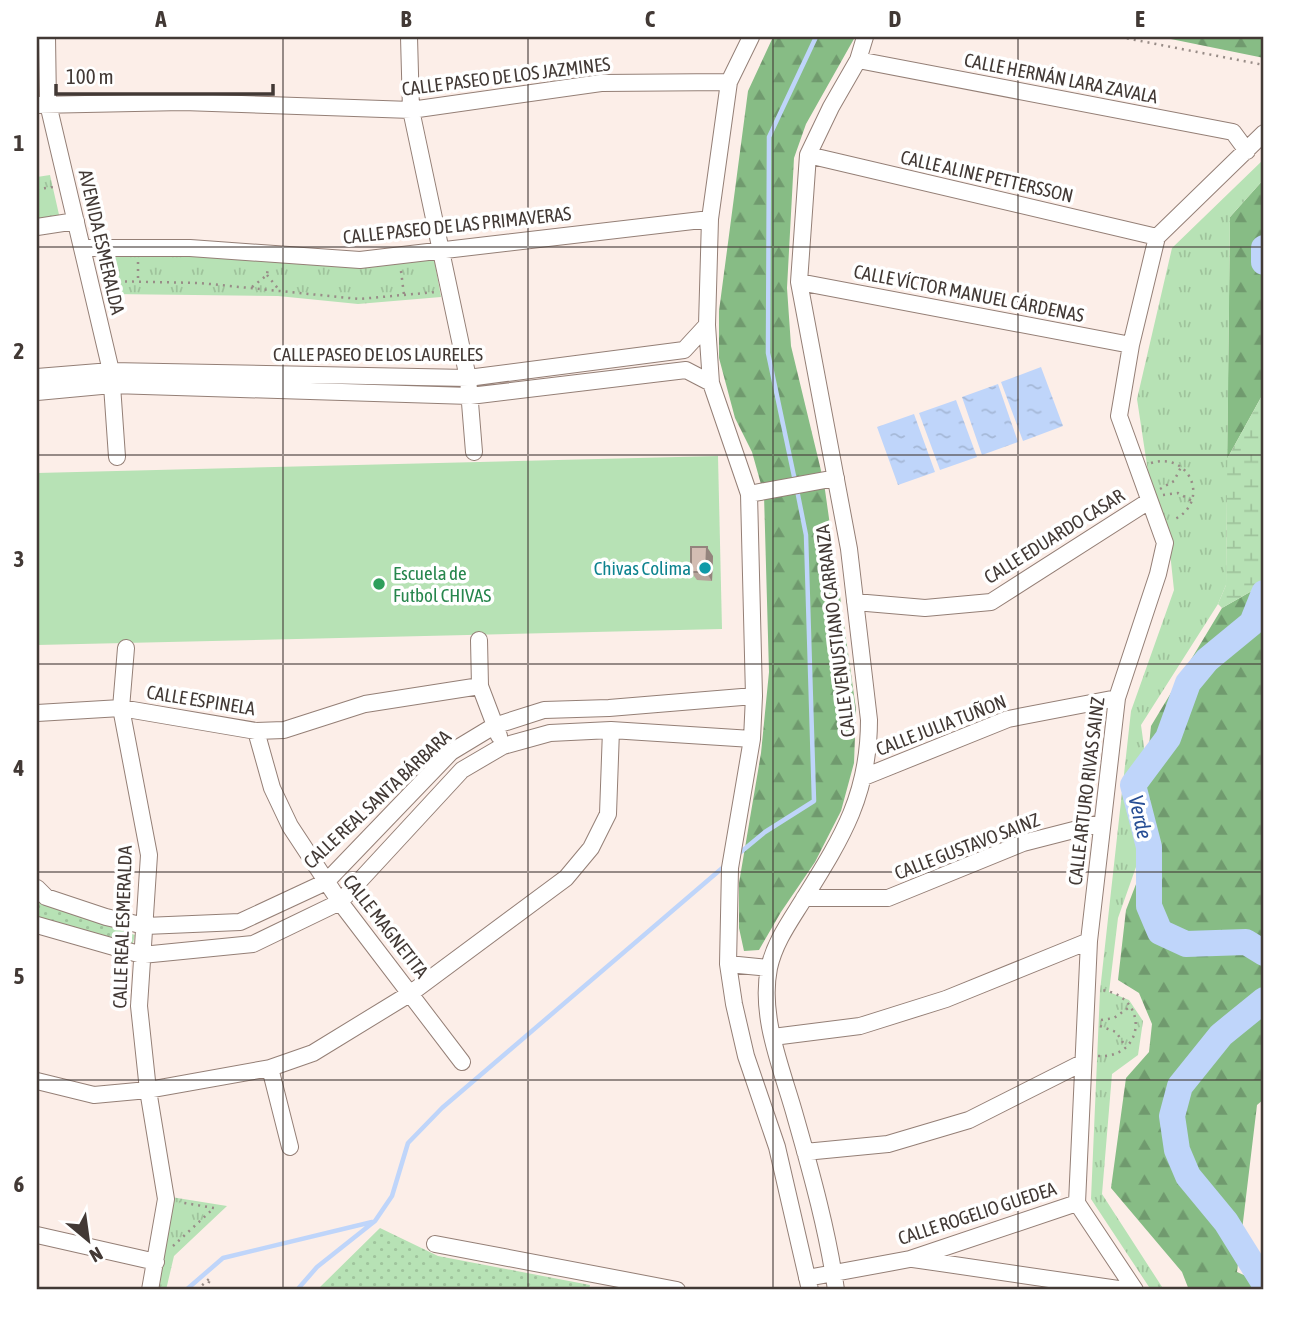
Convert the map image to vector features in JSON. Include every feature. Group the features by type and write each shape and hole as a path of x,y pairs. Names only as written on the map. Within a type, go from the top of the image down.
{"street":[{"name":"AVENIDA ESMERALDA","path":"47,37 42,104 76,221 112,378 117,457"},
{"path":"410,37 411,110 468,378 474,452"},
{"path":"751,37 729,82 710,219 707,325 711,383 749,494 754,696 752,740 730,868 728,964 746,1056 777,1147 809,1284"},
{"name":"CALLE VENUSTIANO CARRANZA","path":"836,1290 805,1152 765,1002 769,968 779,939 840,839 855,808 864,777 869,743 869,720 849,548 799,282 808,155 831,107 858,61 865,37"},
{"name":"CALLE HERNÁN LARA ZAVALA","path":"858,61 1233,132 1247,151"},
{"name":"CALLE PASEO DE LOS JAZMINES","path":"42,104 183,102 411,110 601,83 729,82"},
{"path":"1157,237 1264,133"},
{"name":"CALLE ALINE PETTERSSON","path":"808,155 1157,237"},
{"name":"CALLE PASEO DE LAS PRIMAVERAS","path":"82,247 190,248 360,260 710,219"},
{"path":"37,227 76,221"},
{"name":"CALLE ARTURO RIVAS SAINZ","path":"1077,1203 1089,941 1117,698 1158,574 1165,543 1156,495 1119,416 1131,345 1157,237"},
{"name":"CALLE VÍCTOR MANUEL CÁRDENAS","path":"799,282 1131,345"},
{"name":"CALLE PASEO DE LOS LAURELES","path":"37,377 468,378 684,350 707,325"},
{"name":"CALLE PASEO DE LOS LAURELES","path":"37,392 112,378 470,396 686,370 711,383"},
{"path":"749,494 836,478"},
{"name":"CALLE EDUARDO CASAR","path":"855,602 926,608 991,602 1156,495"},
{"path":"479,640 480,686 503,746"},
{"name":"CALLE REAL ESMERALDA","path":"126,648 121,708 149,855 139,1006 148,1090 166,1199 150,1290"},
{"name":"CALLE ESPINELA","path":"37,713 121,708 256,732 284,730 365,704 480,686"},
{"name":"CALLE REAL SANTA BÁRBARA","path":"37,888 46,897 106,917 145,926 240,922 326,882 452,752 494,726 544,710 609,708 754,696"},
{"name":"CALLE JULIA TUÑON","path":"864,777 1008,719 1117,698"},
{"path":"37,1081 94,1095 148,1090 270,1068 313,1053 411,993 566,878 592,848 608,814 611,730"},
{"name":"CALLE REAL SANTA BÁRBARA","path":"37,925 142,955 253,944 340,902 462,770 503,746 550,733 611,730 752,740"},
{"name":"CALLE MAGNETITA","path":"256,732 272,788 290,826 340,902 462,1062"},
{"name":"CALLE GUSTAVO SAINZ","path":"804,898 888,898 1023,843 1101,823"},
{"path":"773,1037 860,1026 947,999 1089,941"},
{"path":"728,964 769,968"},
{"path":"805,1152 888,1144 970,1121 1082,1063"},
{"path":"270,1068 290,1147"},
{"path":"1077,1203 1135,1290"},
{"name":"CALLE ROGELIO GUEDEA","path":"809,1284 833,1272 910,1259 1077,1203"},
{"path":"37,1235 156,1262"},
{"path":"435,1244 598,1283 677,1290"},
{"path":"910,1259 1125,1290"}],"path":[{"path":"1120,37 1264,65"},
{"path":"138,258 138,282"},
{"path":"250,288 267,275 269,263"},
{"path":"401,271 404,295"},
{"path":"267,275 280,291"},
{"path":"90,280 200,283 359,299 450,291"},
{"path":"1151,463 1169,461 1181,467 1192,481 1192,501 1187,510 1170,522"},
{"path":"1156,495 1174,481 1181,467"},
{"path":"1156,495 1178,493 1192,501"},
{"path":"1098,1056 1111,1056 1126,1047 1135,1033 1136,1023 1131,1006 1122,996 1102,990"},
{"path":"1100,1020 1114,1018 1131,1006"},
{"path":"1100,1026 1116,1032 1126,1047"},
{"path":"156,1262 214,1208 166,1199"},
{"path":"197,1290 209,1278 207,1290"}],"green space":[{"path":"773,37 855,37 806,124 794,158 787,288 791,346 824,483 856,709 854,763 841,811 815,862 759,950 744,951 739,928 739,883 761,753 769,672 764,495 752,452 735,418 719,358 719,311 748,91"},
{"path":"1161,37 1264,37 1264,58"},
{"path":"1264,159 1264,179 1230,217 1226,585 1218,604 1141,725 1145,754 1128,783 1142,850 1118,918 1109,992 1129,1000 1143,1021 1138,1055 1112,1074 1102,1194 1164,1290 1151,1290 1091,1199 1100,991 1131,711 1174,590 1168,534 1148,472 1137,399 1172,248"},
{"path":"50,175 60,219 37,222 37,177"},
{"path":"1264,179 1264,392 1227,459 1230,217"},
{"path":"101,251 434,258 441,297 358,304 278,296 110,294"},
{"path":"1264,392 1264,584 1222,608 1218,604 1226,585 1227,459"},
{"name":"Escuela de Futbol CHIVAS","path":"718,456 722,629 37,645 37,473"},
{"path":"1264,584 1264,1099 1257,1105 1237,1272 1264,1284 1264,1290 1189,1290 1182,1272 1111,1188 1126,1078 1149,1052 1152,1024 1139,993 1118,980 1126,910 1155,835 1145,786 1151,726 1222,608"},
{"path":"37,898 47,905 135,935 132,947 37,919"},
{"path":"171,1197 227,1206 174,1256 166,1290 157,1290"},
{"path":"380,1228 438,1256 590,1285 589,1290 317,1290"}],"water":[{"path":"1041,367 1063,426 1023,441 1001,382"},
{"path":"998,384 1018,442 982,455 962,397"},
{"path":"956,400 977,457 940,470 919,413"},
{"path":"914,414 935,472 898,485 877,427"}],"building":[{"path":"691,547 707,547 706,572 691,572"}],"waterway":[{"path":"795,481 768,353 769,137 816,37"},
{"name":"Verde","path":"1264,248 1264,262"},
{"path":"736,856 765,832 814,801 806,535 797,490"},
{"name":"Verde","path":"1264,593 1252,623 1207,660 1188,683 1168,738 1133,785 1149,847 1149,906 1160,932 1186,944 1246,942 1264,953"},
{"path":"297,1290 317,1267 375,1221 392,1196 408,1143 442,1108 727,864"},
{"name":"Verde","path":"1264,1000 1221,1035 1180,1086 1172,1116 1177,1150 1188,1176 1226,1222 1264,1283"},
{"path":"186,1290 223,1258 372,1222"}],"place":[{"name":"Chivas Colima","path":"705,568"},
{"name":"Escuela de Futbol CHIVAS","path":"379,584"}]}
